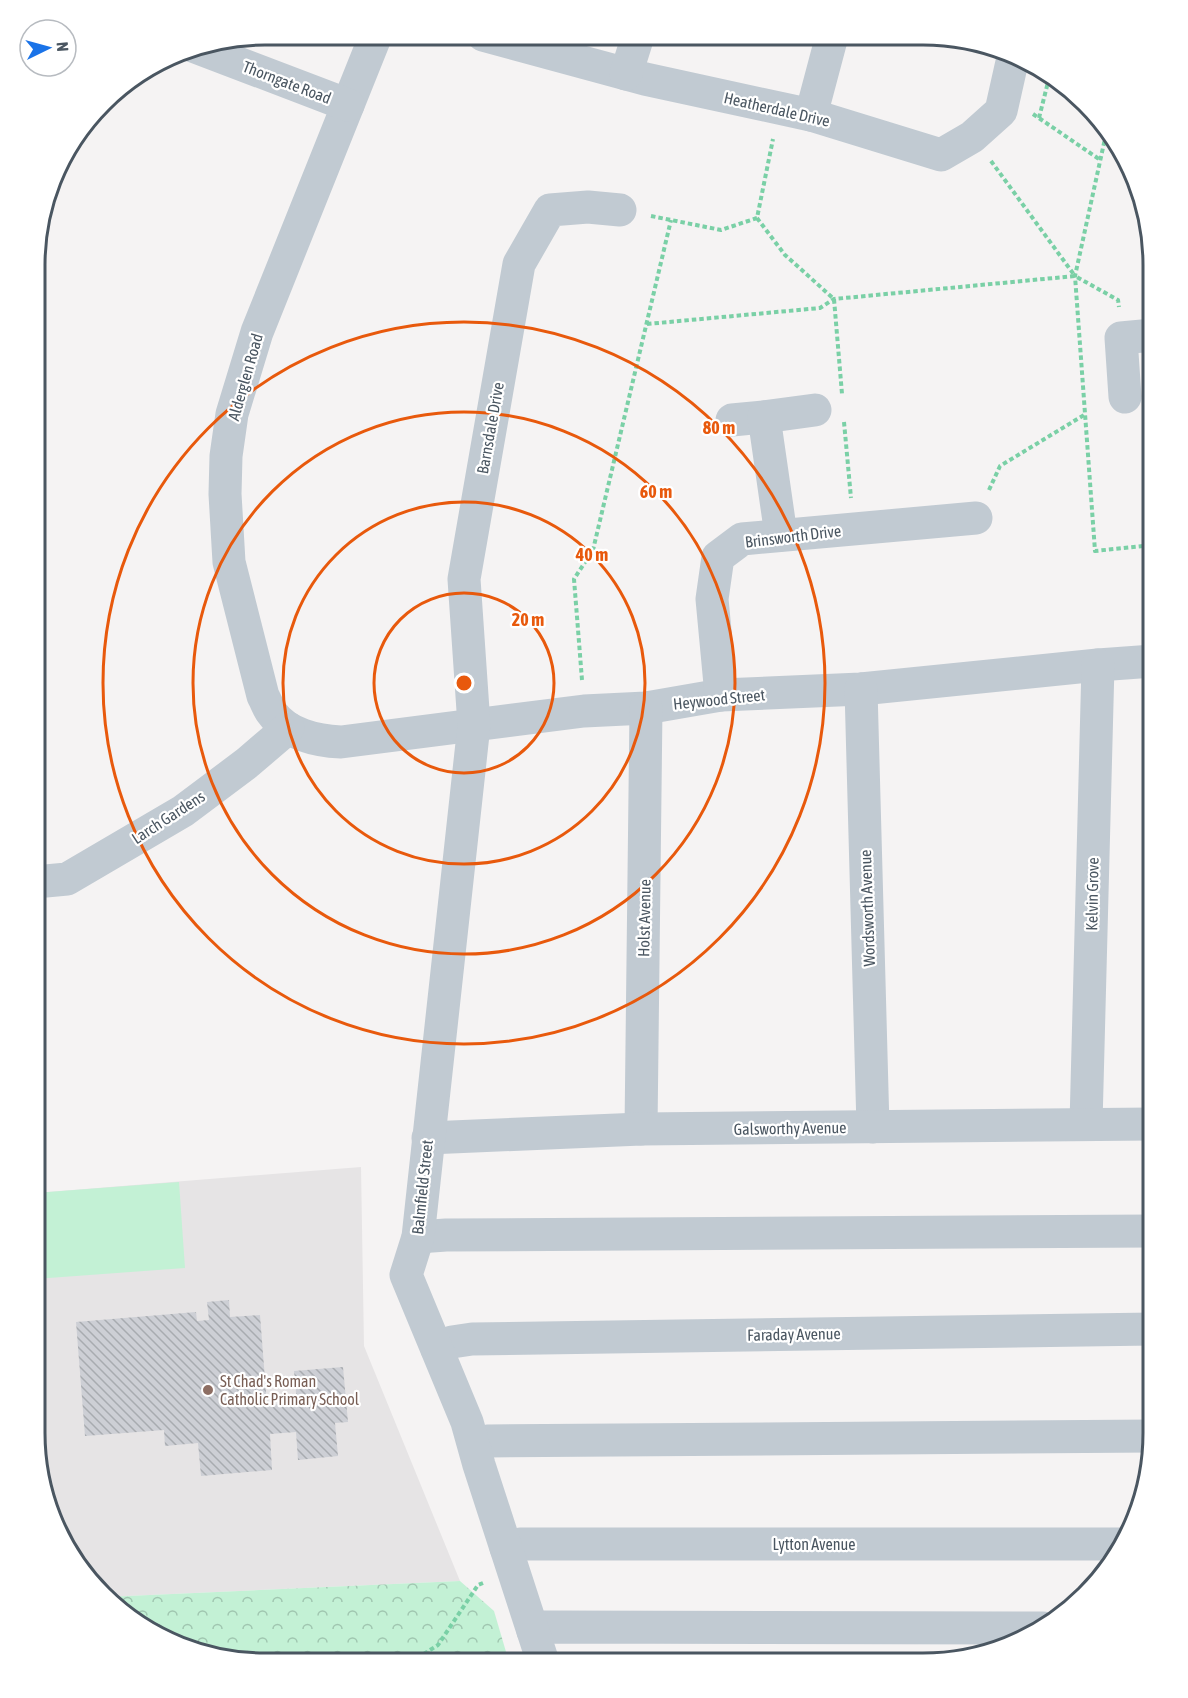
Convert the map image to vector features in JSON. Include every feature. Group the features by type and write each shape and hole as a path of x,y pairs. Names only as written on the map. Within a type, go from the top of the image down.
{"street":[{"name":"Alderglen Road","path":"288,728 272,714 263,696 229,562 225,494 226,456 232,414 257,332 372,45"},
{"name":"Heatherdale Drive","path":"520,45 626,74 811,115 941,155 972,136 1001,111 1012,64"},
{"path":"626,74 635,45"},
{"path":"811,115 830,45"},
{"name":"Thorngate Road","path":"208,52 348,105"},
{"name":"Barnsdale Drive","path":"474,725 464,579 519,264 550,210 588,207 620,210"},
{"path":"1125,397 1121,338 1143,336"},
{"path":"732,420 815,410"},
{"path":"764,417 781,535"},
{"name":"Brinsworth Drive","path":"721,695 712,599 718,557 742,539 976,518"},
{"name":"Heywood Street","path":"288,728 309,738 341,742 584,711 646,708 721,695 861,689 1143,662"},
{"name":"Kelvin Grove","path":"1086,1124 1098,665"},
{"name":"Wordsworth Avenue","path":"861,689 873,1127"},
{"name":"Holst Avenue","path":"641,1129 646,708"},
{"name":"Balmfield Street","path":"474,725 418,1237 406,1275 467,1422 476,1448 479,1466 540,1653"},
{"name":"Larch Gardens","path":"45,881 67,879 183,811 247,763 288,728"},
{"name":"Galsworthy Avenue","path":"428,1138 641,1129 1143,1124"},
{"path":"418,1237 1143,1231"},
{"name":"Faraday Avenue","path":"437,1349 452,1342 472,1339 1143,1329"},
{"path":"476,1448 487,1441 1143,1436"},
{"name":"Lytton Avenue","path":"511,1561 520,1544 1113,1544"},
{"path":"533,1631 544,1627 1025,1628"}],"path":[{"path":"1039,118 1048,84"},
{"path":"1005,95 1100,159 1104,141"},
{"path":"778,108 757,218 785,255 834,299"},
{"path":"972,136 1075,276 1118,300 1121,338"},
{"path":"620,210 721,230 757,218"},
{"path":"584,711 574,579 593,550 671,220"},
{"path":"647,324 820,308 834,299 1075,276"},
{"path":"976,518 1000,466 1084,415"},
{"path":"424,1653 438,1644 478,1585 511,1561"}],"shaded area":[{"name":"St Chad's Roman Catholic Primary School","path":"361,1167 364,1346 460,1581 117,1596 109,1589 74,1543 57,1504 49,1476 45,1448 45,1192"}],"green space":[{"path":"179,1182 185,1268 45,1278 45,1192"},
{"path":"460,1581 494,1611 506,1653 250,1653 222,1649 194,1641 155,1624 117,1596"}],"building":[{"path":"229,1300 230,1317 260,1315 267,1405 297,1403 294,1371 343,1367 348,1422 335,1423 338,1456 298,1460 296,1432 270,1434 272,1470 201,1476 198,1443 165,1446 164,1430 85,1436 76,1322 196,1312 197,1321 209,1320 207,1302"}],"place":[{"name":"St Chad's Roman Catholic Primary School","path":"208,1390"}]}
